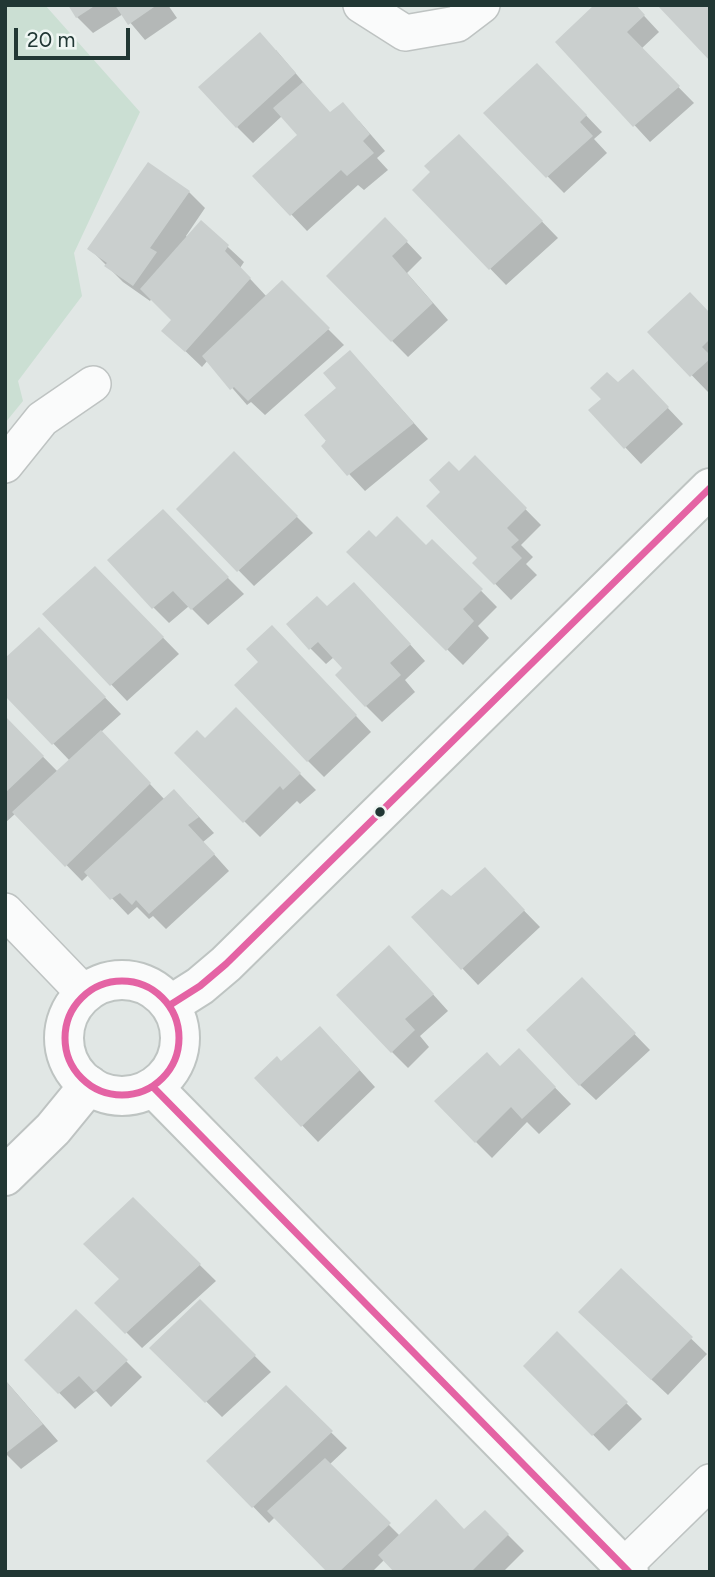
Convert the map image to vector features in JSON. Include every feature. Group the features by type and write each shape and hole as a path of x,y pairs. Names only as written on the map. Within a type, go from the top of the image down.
{"main road":[{"path":"170,1005 200,986 226,964 710,488"},
{"path":"130,981 150,987 170,1005 180,1035 178,1052 172,1067 153,1087 126,1096 107,1094 89,1085 75,1071 64,1041 66,1024 72,1009 85,994 109,982 130,981"},
{"path":"5,1176 53,1129 89,1085"},
{"path":"153,1087 626,1569"}],"street":[{"path":"361,5 405,33 457,24 482,5"},
{"path":"5,465 42,419 93,384"},
{"path":"5,911 85,994"},
{"path":"626,1569 710,1482"}],"green space":[{"path":"5,5 45,5 140,112 74,253 82,296 18,381 23,401 5,423"}],"building":[{"path":"68,5 96,5 76,18"},
{"path":"115,5 157,5 128,25"},
{"path":"594,5 636,5 645,15 627,32 680,86 633,127 555,42"},
{"path":"657,5 710,5 710,61"},
{"path":"260,32 296,73 236,128 198,87"},
{"path":"537,63 587,115 580,122 593,136 546,178 483,113"},
{"path":"303,82 330,112 343,102 370,134 363,141 374,153 347,176 341,170 290,216 252,176 297,135 273,108"},
{"path":"459,134 543,221 489,270 412,190 430,172 424,166"},
{"path":"148,162 190,191 150,248 157,252 133,286 104,266 107,263 87,249"},
{"path":"385,217 408,241 392,256 433,303 391,342 326,276"},
{"path":"201,220 229,245 225,251 251,278 185,352 161,331 171,320 140,289"},
{"path":"282,280 330,328 248,401 234,387 230,390 202,356"},
{"path":"690,292 710,313 710,339 702,347 710,355 710,359 690,377 647,332"},
{"path":"350,350 414,423 347,476 321,446 326,441 304,415 336,388 323,373"},
{"path":"633,369 669,407 624,449 588,410 601,399 590,388 607,372 618,382"},
{"path":"234,451 298,516 237,572 176,509"},
{"path":"475,455 527,508 507,528 519,540 511,547 522,558 494,585 472,563 477,558 426,506 440,492 429,480 449,461 459,471"},
{"path":"163,509 229,577 191,610 173,591 152,609 107,560"},
{"path":"397,516 426,545 432,539 483,589 463,609 474,621 446,651 346,552 369,530 376,537"},
{"path":"95,566 164,637 110,686 42,614"},
{"path":"354,582 411,644 390,663 401,675 365,707 335,675 342,668 318,642 309,650 286,624 317,596 327,606"},
{"path":"272,625 357,715 307,762 234,685 258,662 246,649"},
{"path":"39,627 106,697 52,745 5,696 5,658"},
{"path":"236,707 301,773 283,790 280,786 243,823 174,753 197,730 205,738"},
{"path":"5,716 44,756 5,793"},
{"path":"101,730 151,783 65,867 12,812"},
{"path":"174,789 199,817 188,825 215,854 149,914 136,900 132,905 120,893 110,900 84,872"},
{"path":"485,867 525,910 461,970 411,917 442,889 451,896"},
{"path":"389,945 434,994 405,1019 415,1030 391,1053 336,995"},
{"path":"582,977 636,1033 579,1086 526,1030"},
{"path":"320,1026 360,1070 301,1127 254,1078 277,1056 281,1061"},
{"path":"519,1048 556,1087 522,1119 511,1107 475,1143 434,1101 487,1052 500,1066"},
{"path":"133,1197 201,1264 125,1334 94,1303 119,1279 83,1244"},
{"path":"621,1268 693,1337 651,1380 578,1312"},
{"path":"200,1299 256,1355 205,1403 149,1348"},
{"path":"76,1309 128,1360 94,1392 79,1376 58,1394 24,1360"},
{"path":"557,1331 628,1402 592,1436 523,1366"},
{"path":"5,1380 43,1424 5,1454"},
{"path":"286,1385 333,1431 252,1508 206,1461"},
{"path":"325,1458 391,1523 339,1572 327,1572 267,1511"},
{"path":"436,1499 464,1529 485,1510 509,1534 471,1572 394,1572 378,1555"}],"transit line":[{"path":"170,1005 200,986 226,964 710,488"},
{"path":"122,981 144,985 163,997 175,1016 179,1038 175,1060 163,1079 144,1091 122,1095 100,1091 81,1079 69,1060 65,1038 69,1016 81,997 100,985 122,981"},
{"path":"153,1087 629,1572"}]}
